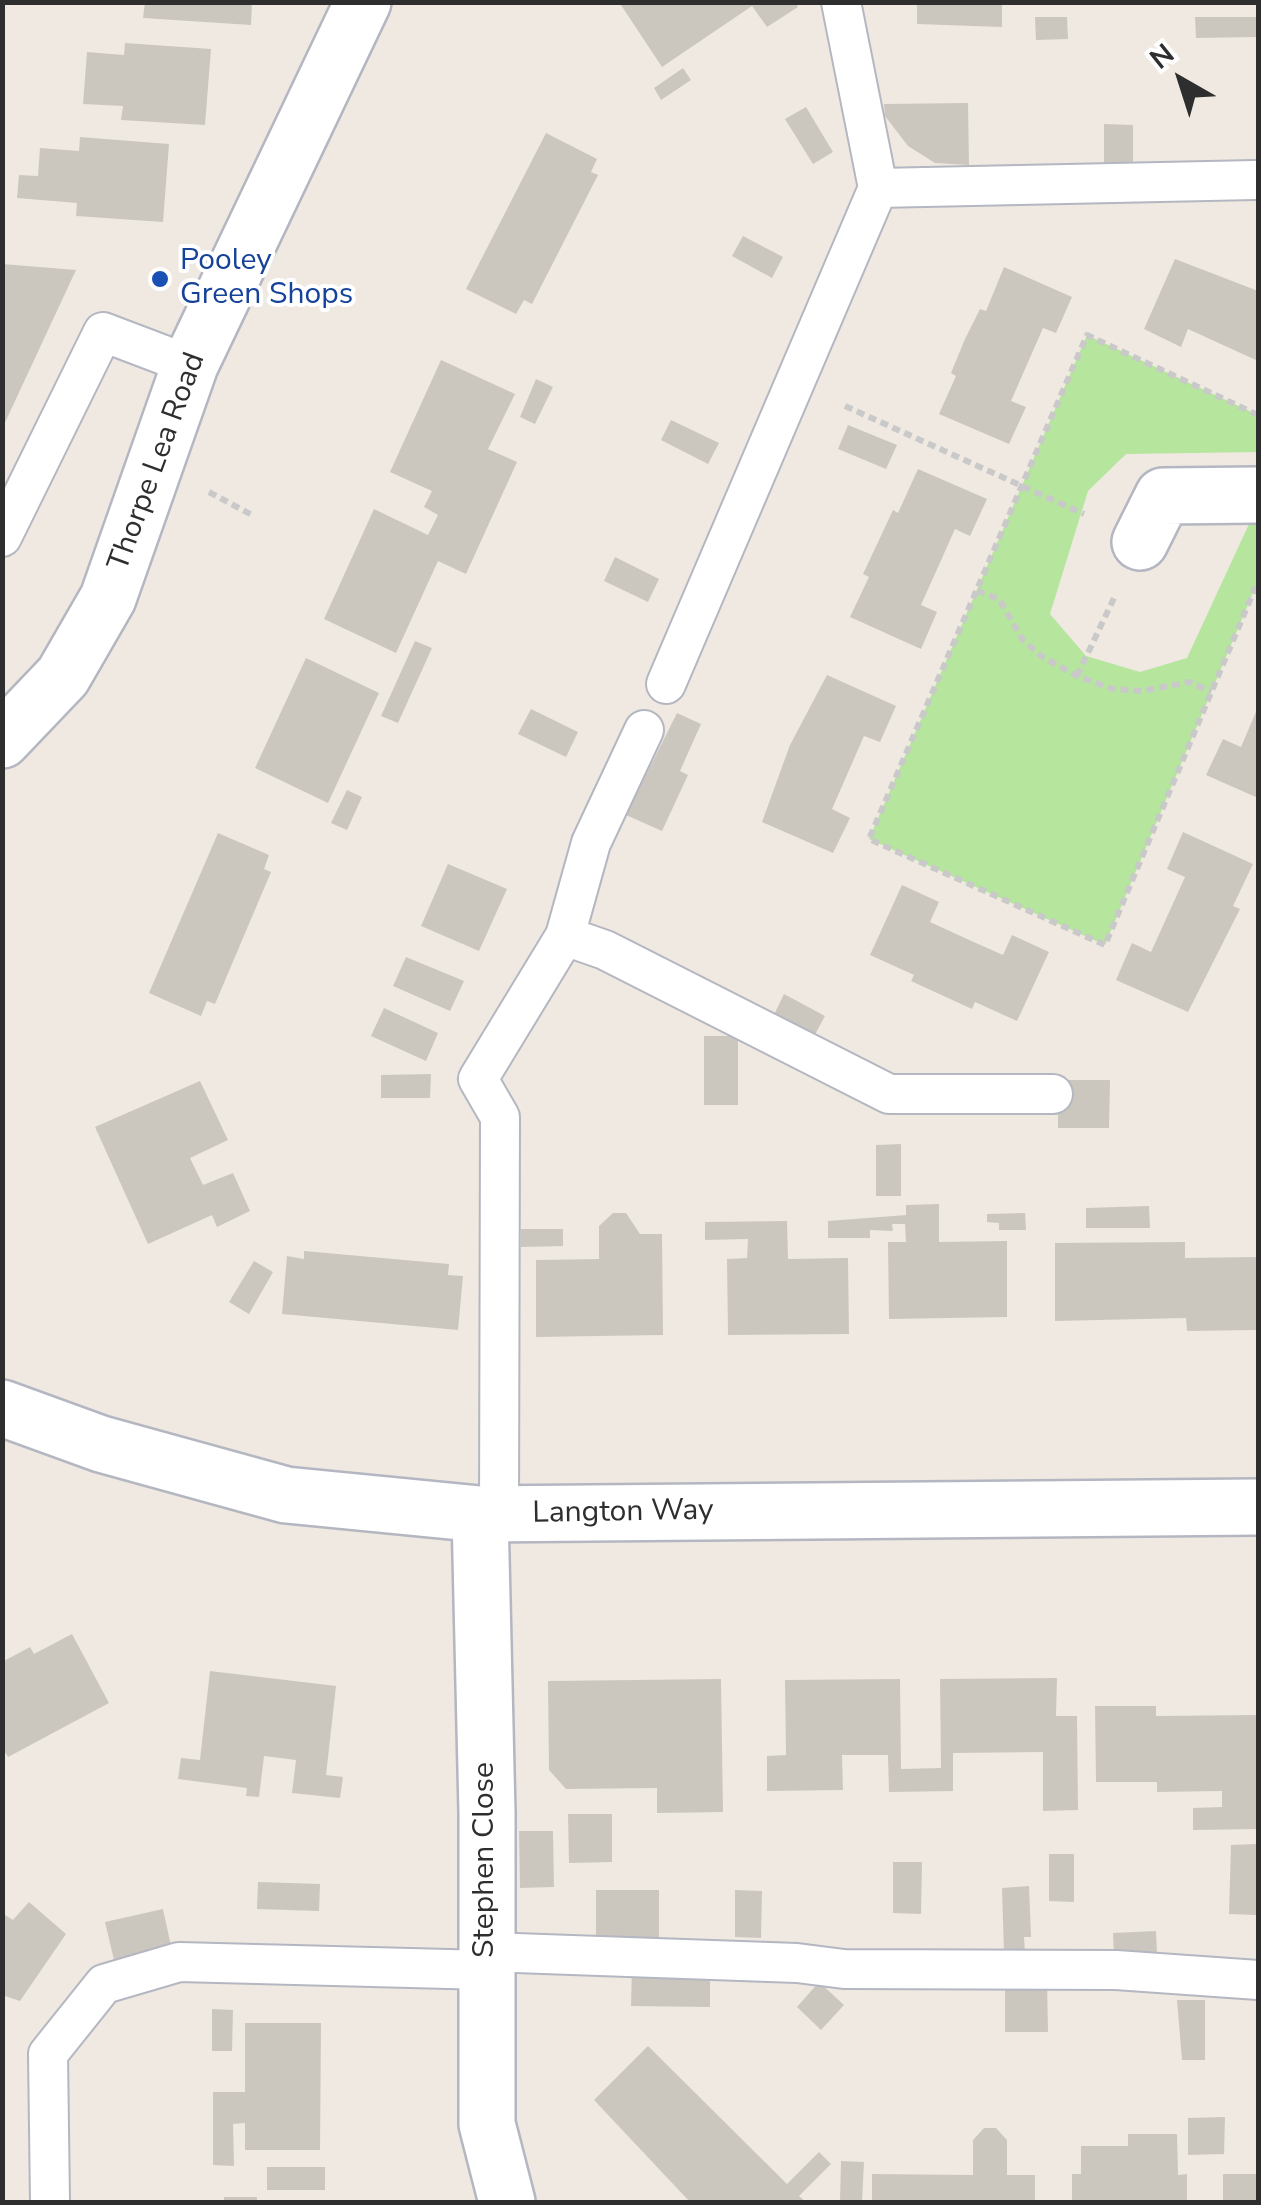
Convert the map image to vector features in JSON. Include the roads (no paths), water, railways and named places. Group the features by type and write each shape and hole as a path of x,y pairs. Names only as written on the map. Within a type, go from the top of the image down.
{"street":[{"name":"Thorpe Lea Road","path":"2,740 63,676 108,598 190,366 363,2"},
{"path":"1140,542 1162,496 1258,495"},
{"name":"Langton Way","path":"2,1408 101,1444 286,1494 490,1514 1258,1507"},
{"name":"Stephen Close","path":"490,1514 486,2124 507,2202"}],"lane":[{"path":"666,684 878,188 841,2"},
{"path":"878,188 1255,180"},
{"path":"2,537 103,332 190,366"},
{"path":"490,1514 500,1118 478,1079 565,936 592,843 644,730"},
{"path":"565,936 605,950 889,1094 1053,1094"},
{"path":"50,2202 48,2054 104,1984 180,1962 797,1963 844,1969 1116,1970 1258,1980"}],"place":[{"name":"Pooley Green Shops","path":"160,279"}]}
